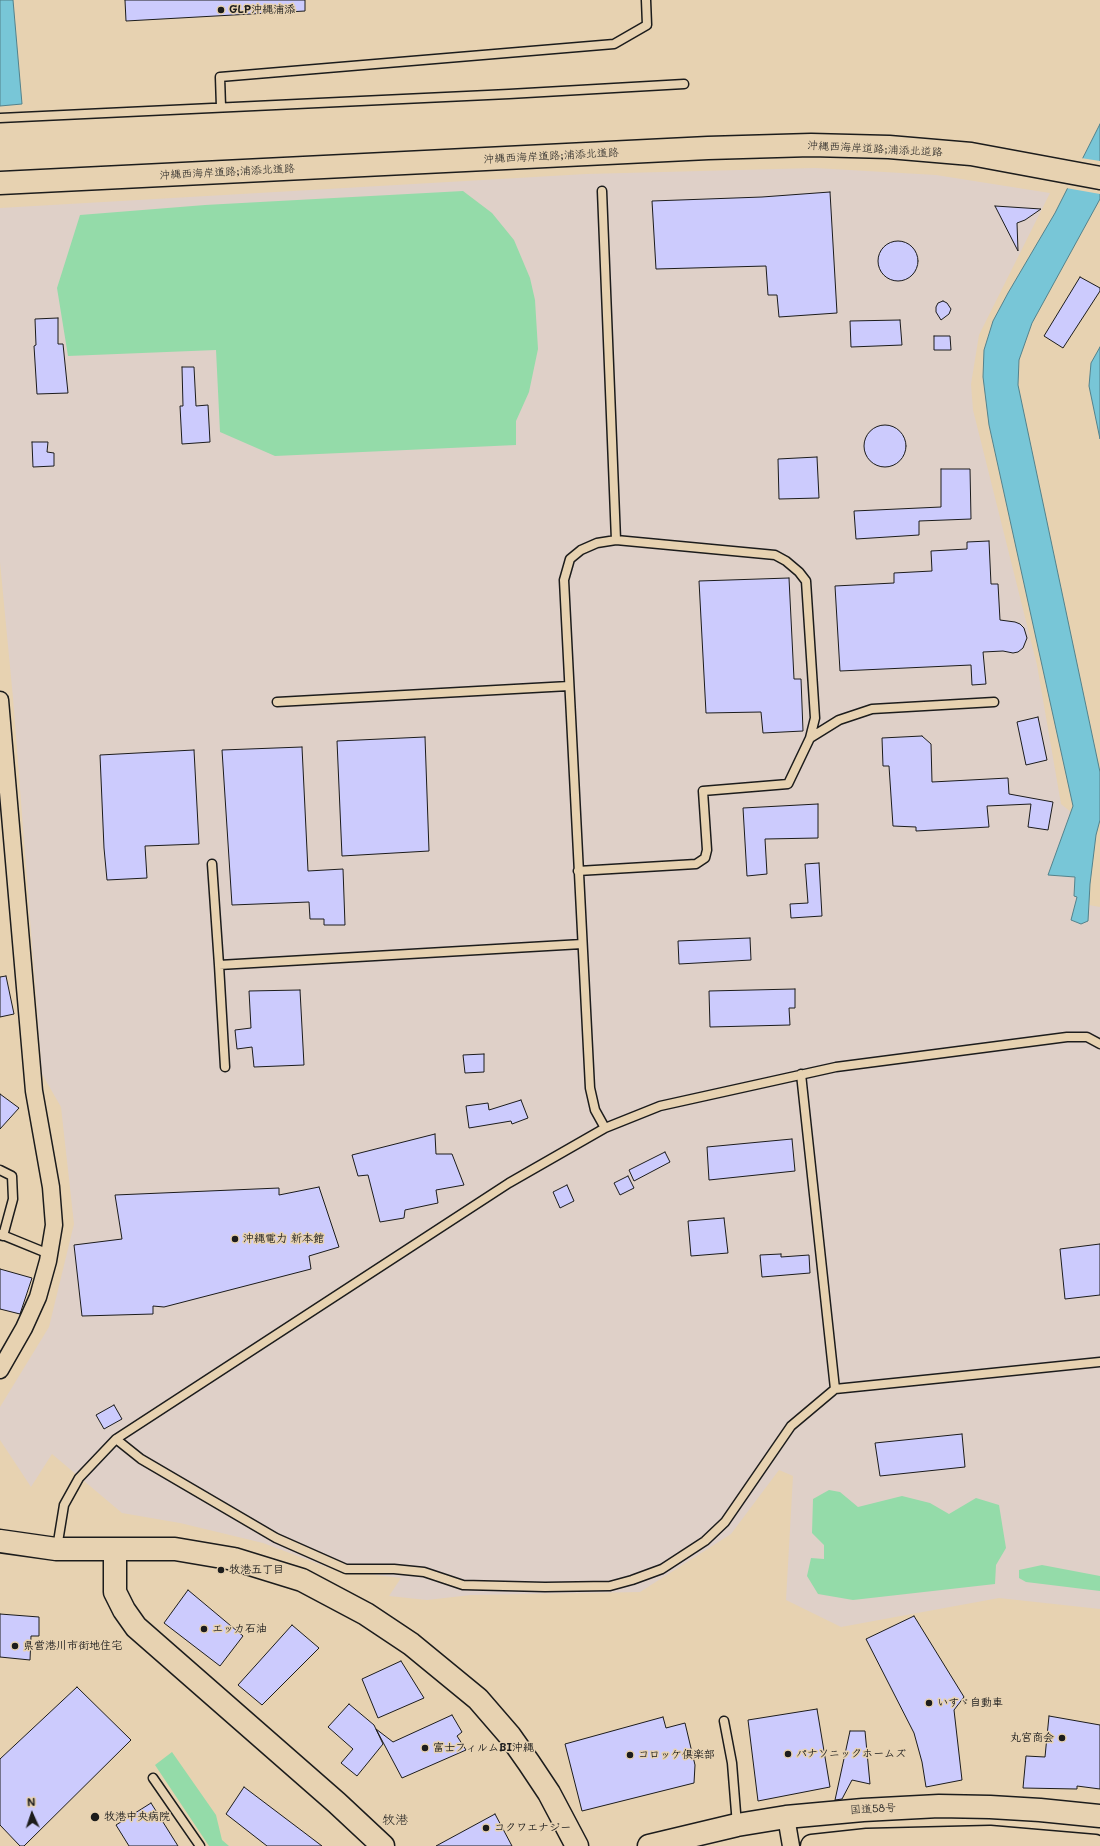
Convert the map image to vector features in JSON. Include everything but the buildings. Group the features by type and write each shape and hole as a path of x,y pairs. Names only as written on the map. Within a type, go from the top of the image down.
{"main road":[{"name":"沖縄西海岸道路;浦添北道路","path":"0,183 708,148 811,145 889,147 971,154 1100,178"},
{"path":"0,1541 56,1549 174,1549 234,1559 302,1580 366,1614 411,1644 478,1699 510,1736 529,1762 549,1793 578,1846"},
{"path":"115,1549 115,1592 124,1610 136,1627 337,1803 383,1846"},
{"name":"国道58号","path":"649,1846 737,1825 786,1817 863,1810 939,1806 1040,1810 1100,1816"},
{"path":"812,1846 867,1840 990,1838 1095,1846"}],"street":[{"path":"0,700 4,788 34,1091 51,1187 54,1225 49,1254 38,1297 24,1328 0,1370"},
{"path":"786,1817 791,1846"}],"lane":[{"path":"221,107 220,77 614,44 647,24 646,0"},
{"path":"0,118 509,94 684,84"},
{"path":"602,191 616,540"},
{"path":"578,871 696,864 705,858 707,850 703,791 788,784 810,738 814,718 806,582 799,572 786,561 775,555 616,540 597,543 581,550 570,559 564,580 578,871 590,1088 595,1110 605,1128"},
{"path":"278,702 569,686"},
{"path":"810,738 839,720 872,709 994,702"},
{"path":"212,864 225,1067"},
{"path":"219,965 582,944"},
{"path":"56,1549 64,1505 79,1478 116,1439 509,1183 605,1128 660,1106 836,1067 1068,1037 1087,1037 1100,1044"},
{"path":"801,1074 835,1389"},
{"path":"0,1170 12,1176 13,1199 2,1235 49,1254"},
{"path":"116,1439 141,1459 276,1538 346,1568 394,1569 424,1572 463,1585 545,1587 610,1586 662,1569 705,1541 724,1522 791,1426 835,1389 1100,1362"},
{"path":"724,1721 732,1763 737,1825"},
{"path":"153,1778 200,1846"}],"shaded area":[{"path":"815,168 936,175 1050,193 979,335 971,384 973,410 1037,665 1061,804 1071,812 1048,875 1075,877 1074,896 1077,897 1071,920 1088,921 1089,905 1100,907 1100,1609 999,1598 841,1627 786,1600 793,1476 779,1470 731,1534 640,1592 471,1595 427,1600 389,1596 401,1578 335,1570 263,1543 180,1523 122,1513 52,1454 31,1487 0,1440 0,1407 49,1327 74,1224 61,1107 42,1074 13,698 0,562 0,208 586,174"}],"green space":[{"path":"463,191 492,213 514,240 530,278 535,300 538,349 529,392 516,421 516,445 275,456 220,432 216,350 68,356 57,288 80,215 205,205"},
{"path":"829,1490 840,1492 858,1507 902,1496 930,1503 949,1514 976,1498 999,1505 1006,1548 996,1565 995,1584 853,1600 818,1594 807,1576 811,1558 824,1559 824,1545 812,1533 813,1499"},
{"path":"1042,1565 1100,1576 1100,1591 1026,1582 1019,1578 1019,1570"},
{"path":"172,1752 216,1815 222,1840 229,1846 209,1846 155,1765"}],"water":[{"path":"0,0 13,0 22,104 0,106"},
{"path":"1100,124 1100,199 1032,323 1019,360 1018,385 1100,772 1100,820 1096,835 1090,884 1088,921 1081,924 1071,920 1077,897 1074,896 1075,877 1048,875 1073,806 989,425 983,377 984,350 993,321 1055,213"},
{"path":"1100,347 1100,439 1089,386 1091,363"}],"pier":[{"path":"1081,158 1100,161 1100,194 1066,188"}],"place":[{"name":"GLP沖縄浦添","path":"221,10"},
{"name":"沖縄電力 新本館","path":"235,1239"},
{"name":"牧港五丁目","path":"221,1570"},
{"name":"エッカ石油","path":"204,1629"},
{"name":"県営港川市街地住宅","path":"15,1646"},
{"name":"いすゞ自動車","path":"929,1703"},
{"name":"丸宮商会","path":"1062,1738"},
{"name":"富士フィルムBI沖縄","path":"425,1748"},
{"name":"パナソニックホームズ","path":"788,1754"},
{"name":"コロッケ倶楽部","path":"630,1755"},
{"name":"牧港中央病院","path":"95,1817"},
{"name":"コクワエナジー","path":"486,1828"}],"district":[{"name":"牧港","path":"395,1820"}]}
